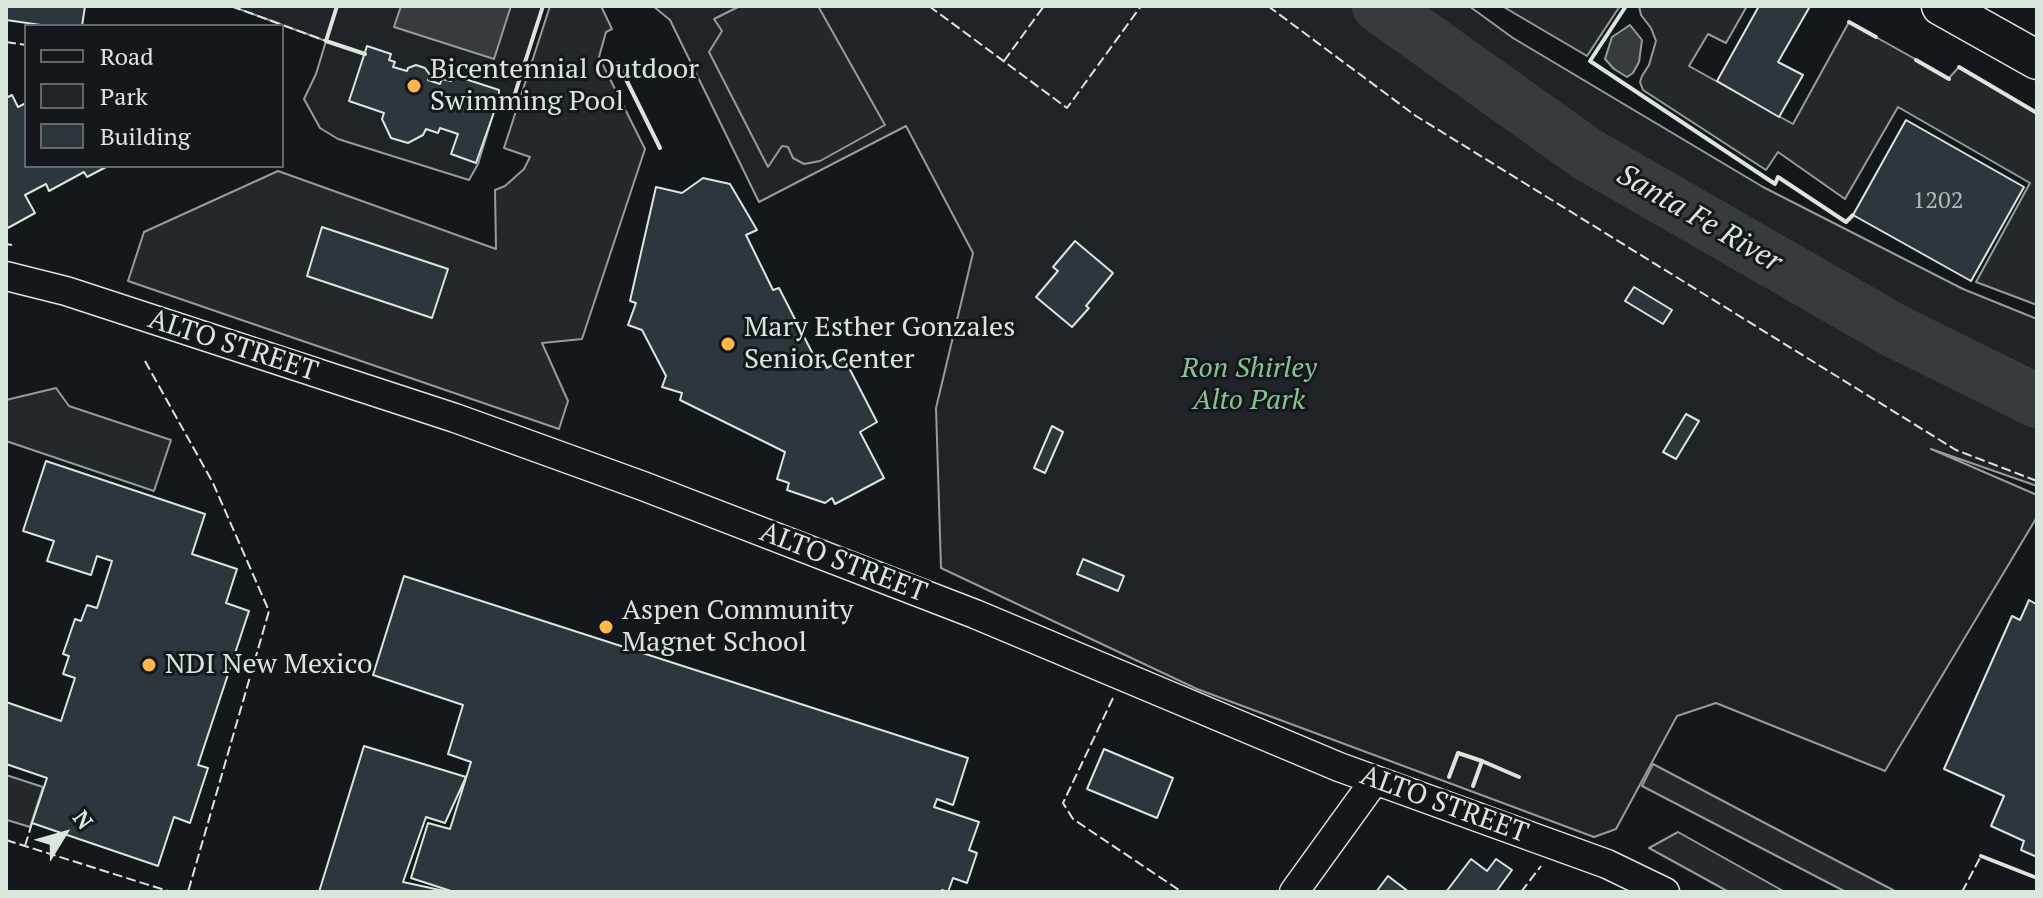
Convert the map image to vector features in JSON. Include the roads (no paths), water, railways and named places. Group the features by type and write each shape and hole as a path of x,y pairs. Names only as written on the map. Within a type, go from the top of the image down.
{"street":[{"path":"1941,6 2037,60"},
{"name":"ALTO STREET","path":"6,276 66,291 440,413 614,476 975,614 1375,780 1607,864 1665,892"},
{"path":"1294,892 1375,780"}],"waterway":[{"name":"Santa Fe River","path":"1379,6 1587,154 1895,331 2037,401"}],"place":[{"name":"Bicentennial Outdoor Swimming Pool","path":"414,86"},
{"name":"Mary Esther Gonzales Senior Center","path":"728,344"},
{"name":"Aspen Community Magnet School","path":"606,627"},
{"name":"NDI New Mexico","path":"149,665"}],"park label":[{"name":"Ron Shirley Alto Park","path":"1249,385"}]}
